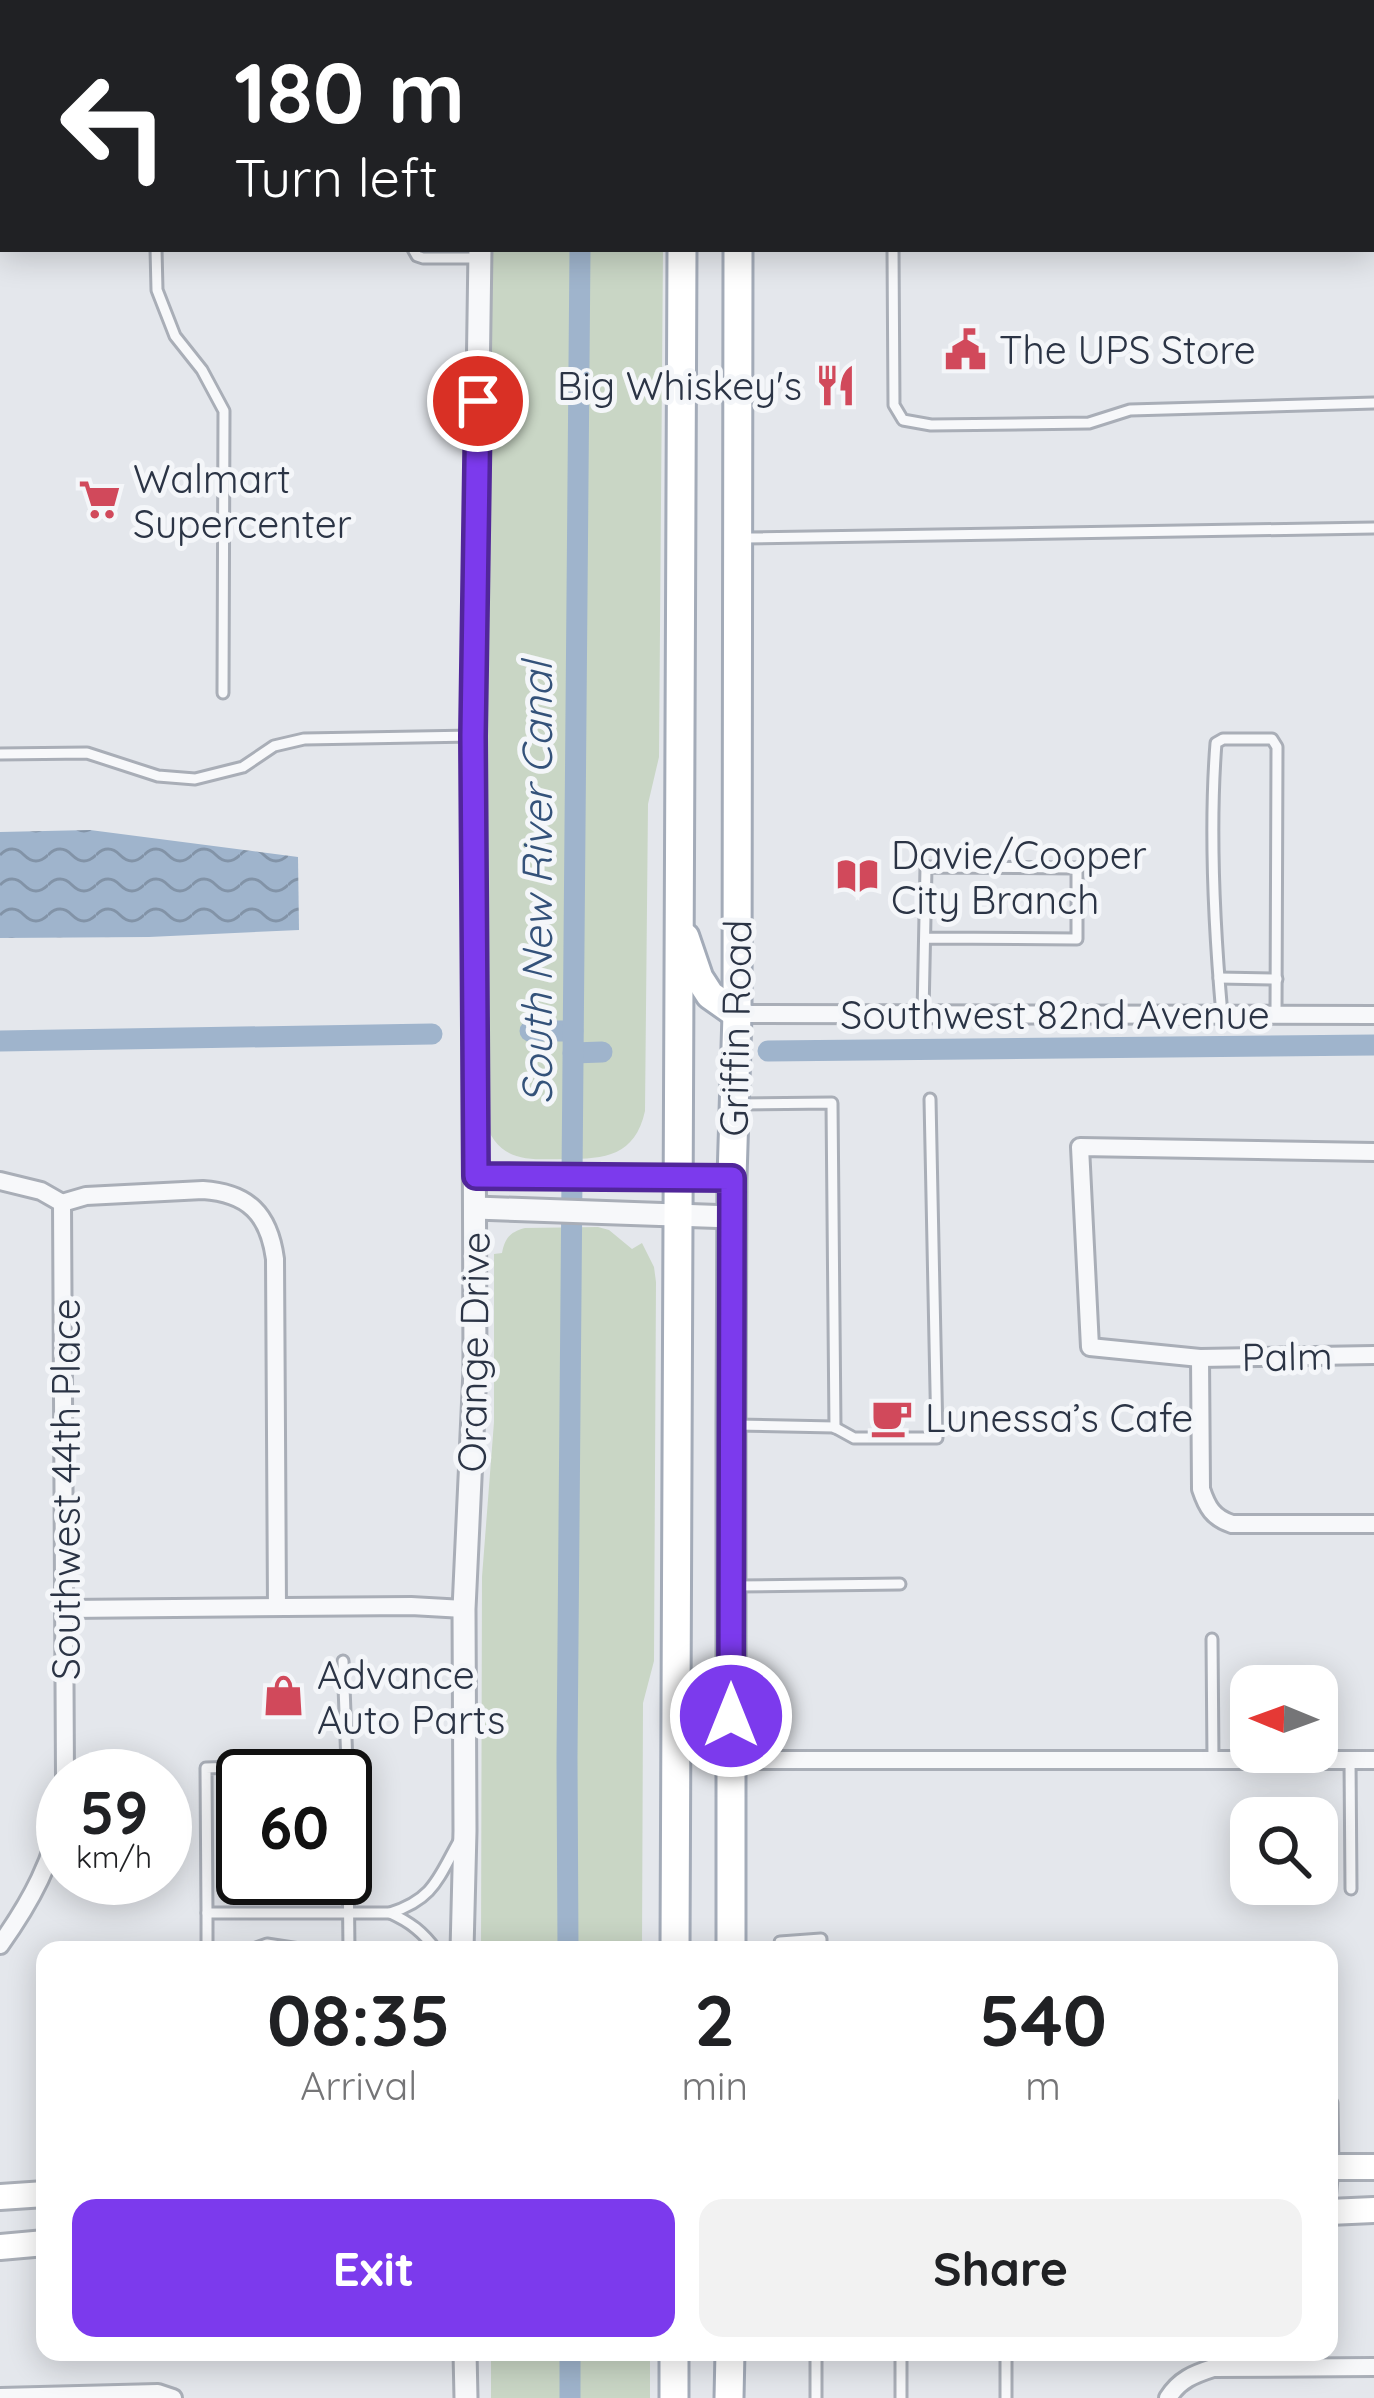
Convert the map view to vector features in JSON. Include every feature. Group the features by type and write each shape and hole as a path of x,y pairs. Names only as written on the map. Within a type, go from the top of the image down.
{"main road":[{"name":"Griffin Road","path":"675,1941 682,252"},
{"name":"Griffin Road","path":"731,1941 738,252"},
{"path":"678,916 699,979 710,995 737,1014"},
{"path":"1338,2167 1374,2167"},
{"path":"0,2197 36,2195"},
{"path":"1338,2212 1374,2210"},
{"path":"0,2247 36,2244"},
{"path":"674,2361 674,2398"},
{"path":"729,2398 730,2361"}],"street":[{"name":"Orange Drive","path":"462,1941 464,1609 475,1370 473,736 480,253"},
{"name":"Southwest 82nd Avenue","path":"737,1014 1374,1015"},
{"name":"Palm","path":"1374,1152 1080,1147 1090,1347 1200,1358 1374,1355"},
{"path":"476,1176 732,1178"},
{"path":"0,1181 41,1191 62,1203 86,1196 223,1191 252,1207 265,1221 275,1258 277,1607"},
{"name":"Southwest 44th Place","path":"62,1203 65,1749"},
{"path":"476,1208 732,1217"},
{"path":"1200,1358 1201,1489 1218,1519 1232,1524 1374,1524"},
{"path":"66,1609 464,1609"},
{"path":"731,1760 1374,1760"},
{"path":"0,1945 36,1886"},
{"path":"465,2361 466,2398"},
{"path":"1168,2398 1180,2382 1213,2368 1374,2367"},
{"path":"0,2397 158,2393 172,2397"}],"lane":[{"path":"156,252 157,290 175,336 202,370 224,412 223,693"},
{"path":"415,252 423,258 480,253"},
{"path":"892,252 894,405 903,420 931,425 1089,423 1130,410 1374,403"},
{"path":"737,538 1374,528"},
{"path":"0,754 87,753 158,776 195,778 243,766 274,746 304,739 473,736"},
{"path":"1222,1015 1213,785 1216,743 1223,739 1272,739 1277,747 1276,1015"},
{"path":"923,1014 926,867 1077,868 1077,939 927,938"},
{"path":"1219,978 1276,979"},
{"path":"731,1425 835,1428 854,1438 937,1438 929,1100"},
{"path":"734,1104 832,1103 835,1428"},
{"path":"731,1586 900,1584"},
{"path":"1212,1639 1214,1760"},
{"path":"343,1661 346,1749"},
{"path":"1350,1760 1351,1888"},
{"path":"207,1941 206,1768 216,1768"},
{"path":"207,1913 390,1913 432,1891 465,1832"},
{"path":"349,1905 349,1941"},
{"path":"390,1913 429,1941"},
{"path":"816,2361 816,2398"},
{"path":"901,2361 901,2398"},
{"path":"1006,2361 1006,2398"}],"green space":[{"path":"489,252 663,252 659,757 648,804 645,1111 626,1146 605,1156 538,1159 514,1155 496,1142 484,1116 482,522"},
{"path":"525,1228 609,1230 632,1249 642,1243 654,1267 654,1661 643,1703 642,1941 481,1941 482,1577 494,1422 494,1254 502,1253 509,1236"},
{"path":"491,2361 650,2361 650,2398 491,2398"}],"water":[{"path":"90,830 298,857 299,930 0,938 0,832"}],"waterway":[{"name":"South New River Canal","path":"568,1941 580,252"},
{"path":"530,1031 573,1031"},
{"path":"0,1041 432,1034"},
{"path":"768,1051 1374,1045"},
{"path":"573,1053 602,1052"},
{"name":"South New River Canal","path":"570,2361 570,2398"}],"place":[{"name":"The UPS Store","path":"965,349"},
{"name":"Big Whiskey's","path":"836,385"},
{"name":"Walmart Supercenter","path":"99,500"},
{"name":"Davie/Cooper City Branch","path":"857,876"},
{"name":"Lunessa’s Cafe","path":"891,1417"},
{"name":"Advance Auto Parts","path":"283,1696"}],"route":[{"path":"478,401 473,736 476,1176 732,1178 731,1716"}]}
